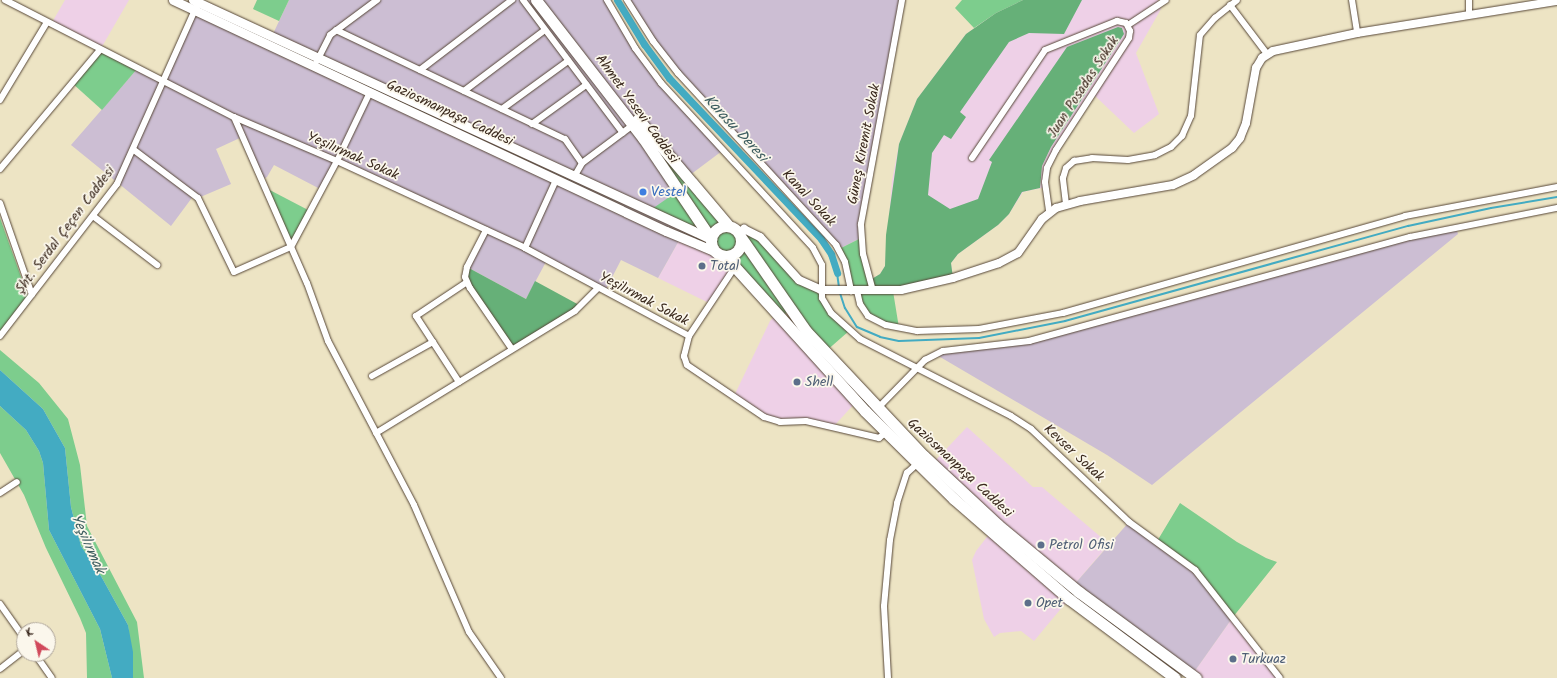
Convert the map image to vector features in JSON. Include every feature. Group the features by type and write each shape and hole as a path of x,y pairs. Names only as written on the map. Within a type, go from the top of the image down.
{"highway":[{"name":"Ahmet Yesevi Caddesi","path":"536,0 633,125 711,239"},
{"name":"Ahmet Yesevi Caddesi","path":"545,0 639,121 728,225"},
{"name":"Gaziosmanpaşa Caddesi","path":"728,225 741,236 806,331 877,408 998,525 1107,613 1196,678"},
{"path":"714,251 711,239 717,229 728,225"},
{"path":"725,256 736,253 741,236"},
{"name":"Gaziosmanpaşa Caddesi","path":"714,251 725,256 736,267 885,432 990,533 1045,579 1175,678"}],"main road":[{"name":"Gaziosmanpaşa Caddesi","path":"173,0 198,3 317,62 711,239"},
{"name":"Gaziosmanpaşa Caddesi","path":"317,62 370,92 666,231 714,251"}],"street":[{"name":"Yeşilırmak Sokak","path":"5,0 234,118 337,161 525,248 689,336"},
{"path":"317,62 330,35 377,0"},
{"path":"420,70 512,0"},
{"path":"523,0 623,133"},
{"path":"607,0 635,48 661,83 813,248 822,264 821,290"},
{"name":"Kanal Sokak","path":"627,0 652,41 678,73 836,245 845,262 851,291 868,316 886,325 917,331 979,329 1063,312 1405,216 1557,186"},
{"name":"Güneş Kiremit Sokak","path":"873,291 863,254 861,224 902,0"},
{"path":"1128,25 1166,0"},
{"path":"1066,204 1063,178 1066,168 1074,161 1088,158 1128,160 1154,155 1171,147 1182,136 1191,116 1200,35 1237,0"},
{"path":"1352,0 1357,33"},
{"path":"1468,0 1469,15"},
{"path":"741,236 744,229 760,237 799,280 821,290 873,291 921,286 1009,259 1025,245 1049,212 1066,204 1181,183 1232,148 1245,130 1256,68 1267,54 1289,46 1357,33 1557,1"},
{"name":"Şht. Serdal Çeçen Caddesi","path":"0,336 117,184 164,83 198,3"},
{"path":"1230,5 1267,54"},
{"name":"Juan Posadas Sokak","path":"972,158 1044,50 1117,21 1128,25 1130,32 1129,38 1056,150 1048,168 1045,182 1049,212"},
{"path":"0,100 47,22"},
{"path":"336,30 565,139 582,163"},
{"path":"464,91 545,30"},
{"path":"0,168 100,50"},
{"path":"502,109 568,61"},
{"path":"532,124 586,85"},
{"path":"134,150 198,198 234,272 291,247 337,161 370,92"},
{"path":"234,118 291,247 328,341 426,530 469,632 501,678"},
{"path":"574,177 582,163 633,125"},
{"path":"525,248 556,180"},
{"path":"0,203 32,294"},
{"path":"877,408 925,360 943,351 1029,341 1410,237 1557,208"},
{"path":"93,216 157,265"},
{"path":"486,230 467,267 467,282 512,349"},
{"name":"Yeşilırmak Sokak","path":"736,267 689,336 684,356 687,365 764,417 780,422 806,421 879,438 885,432"},
{"path":"459,382 416,316 467,282"},
{"path":"376,433 575,310 598,288"},
{"name":"Kevser Sokak","path":"821,290 831,313 849,331 1011,416 1051,446 1129,522 1195,570 1280,678"},
{"path":"372,376 433,342"},
{"path":"888,678 884,635 887,563 897,503 907,473 917,464"},
{"path":"0,493 17,482"},
{"path":"0,604 16,627"},
{"path":"0,669 16,656"},
{"path":"41,662 52,678"}],"shaded area":[{"path":"65,0 129,0 100,50 51,24"},
{"path":"289,0 607,0 635,48 722,151 686,178 712,245 681,237 658,278 621,260 605,291 547,260 526,299 467,267 486,230 337,161 322,190 274,165 267,177 261,180 242,137 216,149 231,184 198,198 194,195 171,226 71,145 137,69 164,83 194,9 272,36"},
{"path":"627,0 902,0 861,238 839,249 678,73"},
{"path":"1023,0 1158,0 1161,9 1136,53 1159,114 1134,133 1093,94 1051,159 1046,187 1023,192 1009,214 998,225 958,254 951,263 953,278 870,280 880,274 885,266 892,181 899,144 917,99 966,34 996,13"},
{"path":"1456,227 1458,234 1152,485 1107,455 935,354 1029,341"},
{"path":"681,237 714,251 735,267 711,304 658,278"},
{"path":"778,313 856,402 833,427 806,421 774,421 734,396 770,321"},
{"path":"967,427 1033,487 1042,487 1109,544 1073,586 932,464"},
{"path":"1129,522 1195,570 1233,617 1192,675 1073,586"},
{"path":"990,533 1069,599 1034,641 1021,631 1000,633 994,637 984,619 972,560 976,551"},
{"path":"1233,617 1280,678 1196,678 1192,675"}],"green space":[{"path":"257,0 289,0 279,21 253,9"},
{"path":"962,0 1023,0 996,13 974,28 955,8"},
{"path":"1023,0 1082,0 1064,34 1029,33 1009,42 960,112 966,117 951,139 944,135 932,153 928,195 950,209 978,199 992,162 989,160 1067,47 1118,27 1122,28 1124,34 1051,147 1042,166 1040,188 1022,192 1009,214 998,225 958,254 951,263 953,278 873,291 870,280 880,274 885,266 886,235 899,144 917,99 966,34 996,13"},
{"path":"100,50 137,69 102,110 72,83"},
{"path":"663,151 732,226 760,237 790,271 821,290 822,298 849,331 825,352 790,310 781,317 717,253 711,242 649,211 678,191 655,156"},
{"path":"264,187 310,211 291,247"},
{"path":"0,218 29,299 0,336"},
{"path":"861,238 873,291 893,291 899,328 868,316 857,291 851,291 839,249"},
{"path":"467,267 526,299 535,281 581,306 512,349 468,285"},
{"path":"0,350 39,383 68,419 80,465 87,526 137,622 144,678 133,678 128,625 101,576 81,546 71,507 65,448 43,409 0,370"},
{"path":"0,406 26,430 39,451 43,463 49,530 100,629 112,678 87,678 86,633 46,548 24,495 0,453"},
{"path":"1180,503 1237,542 1266,558 1277,562 1233,617 1203,578 1156,543"}],"water":[{"path":"0,370 43,409 65,448 71,507 81,546 101,576 128,625 133,652 133,678 112,678 100,629 49,530 43,463 39,451 26,430 0,406"}],"waterway":[{"name":"Karasu Deresi","path":"617,0 644,44 669,78 821,239 831,254 837,273"},
{"path":"840,293 845,308 857,327 880,337 899,341 979,338 1065,321 1408,226 1491,208 1557,197"},
{"path":"837,273 839,288"}],"place":[{"name":"Vestel","path":"643,192"},
{"name":"Total","path":"702,266"},
{"name":"Shell","path":"797,382"},
{"name":"Petrol Ofisi","path":"1041,545"},
{"name":"Opet","path":"1028,603"},
{"name":"Turkuaz","path":"1233,659"}],"water label":[{"name":"Yeşilırmak","path":"87,544"}]}
